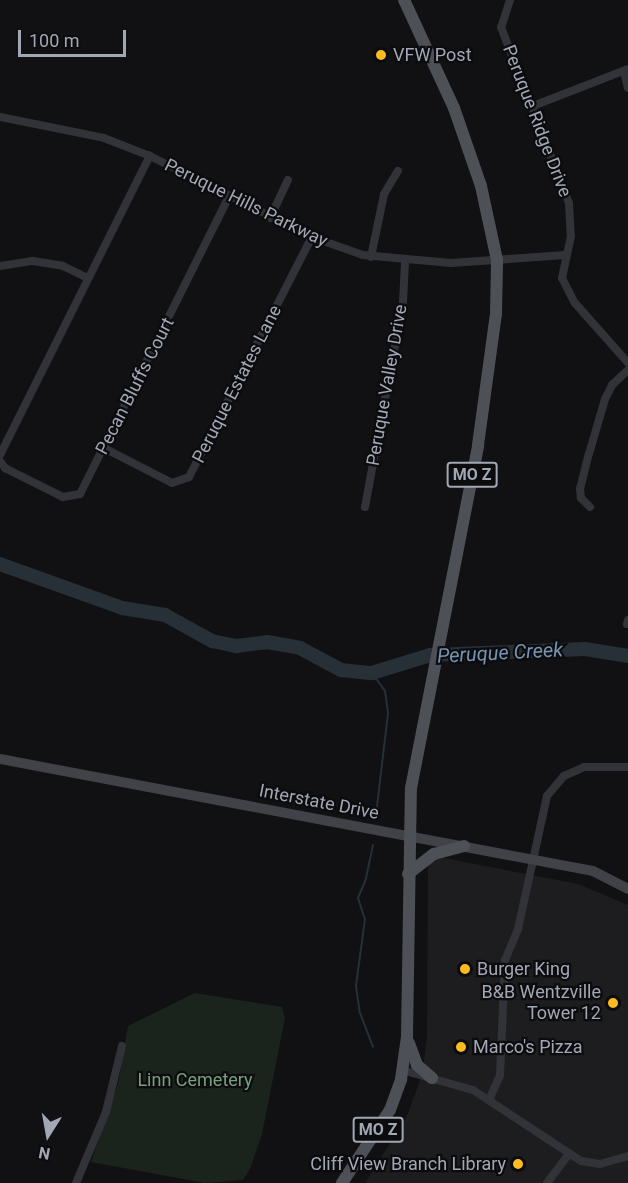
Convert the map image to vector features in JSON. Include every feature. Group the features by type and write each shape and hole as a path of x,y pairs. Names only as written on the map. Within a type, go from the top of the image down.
{"main road":[{"name":"MO Z","path":"342,1183 390,1110 402,1070 407,1037 406,958 411,788 426,696 446,605 488,384 496,260 491,221 454,108 404,0"},
{"name":"Interstate Drive","path":"0,759 593,871 628,889"},
{"path":"408,874 434,854 464,846"},
{"path":"407,1037 417,1065 432,1078"}],"street":[{"name":"Peruque Ridge Drive","path":"510,0 501,27 569,203 571,236 565,255 562,278 571,297 628,363"},
{"path":"532,106 626,70 628,88"},
{"name":"Peruque Hills Parkway","path":"0,117 104,138 150,156 312,237 371,257 405,262 496,260 565,255"},
{"path":"0,455 3,441 150,156"},
{"path":"371,257 384,194 398,171"},
{"path":"270,218 288,180"},
{"name":"Pecan Bluffs Court","path":"0,461 5,468 71,498 80,494 230,197"},
{"name":"Peruque Estates Lane","path":"104,448 172,483 189,477 312,237"},
{"path":"0,266 33,261 63,266 88,278"},
{"name":"Peruque Valley Drive","path":"365,507 403,302 405,262"},
{"path":"590,507 581,498 580,489 589,454 605,399 612,385 628,370"},
{"path":"489,1100 500,1075 505,960 518,929 547,796 556,783 584,767 628,767"},
{"path":"76,1183 106,1112 122,1046"},
{"path":"402,1070 473,1090 568,1155 600,1164 628,1156"},
{"path":"547,1183 568,1155"}],"shaded area":[{"path":"434,856 578,884 628,905 628,1183 365,1183 407,1116 422,1075 427,1037 428,862"}],"green space":[{"name":"Linn Cemetery","path":"195,993 282,1007 285,1018 262,1134 250,1169 243,1180 205,1183 91,1162 118,1084 128,1026"}],"waterway":[{"name":"Peruque Creek","path":"0,564 122,608 165,615 212,641 236,646 267,642 300,648 341,670 372,673 430,655 585,649 628,656"},
{"path":"372,673 385,691 388,713 377,807"},
{"path":"373,845 366,879 358,898 365,919 356,986 360,1013 373,1047"}],"place":[{"name":"VFW Post","path":"381,55"},
{"name":"Burger King","path":"465,969"},
{"name":"B&B Wentzville Tower 12","path":"613,1003"},
{"name":"Marco's Pizza","path":"461,1047"},
{"name":"Cliff View Branch Library","path":"518,1164"}]}
